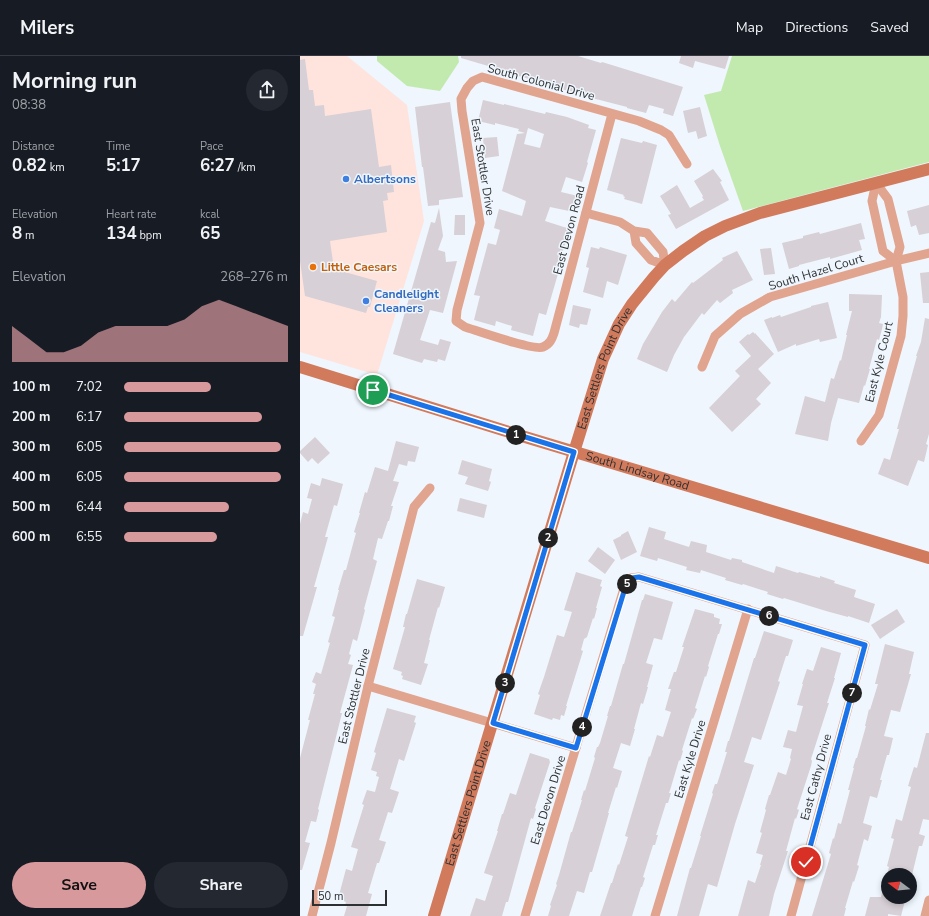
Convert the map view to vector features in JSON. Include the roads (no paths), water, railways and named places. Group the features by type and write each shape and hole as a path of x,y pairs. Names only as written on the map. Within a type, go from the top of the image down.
{"street":[{"name":"South Colonial Drive","path":"467,88 473,81 482,77 612,114"},
{"name":"East Stottler Drive","path":"467,88 461,99 462,111 480,223 457,310 456,321 465,327 522,345 542,348"},
{"path":"612,114 661,130 668,136 687,164"},
{"name":"East Devon Road","path":"542,348 550,343 554,333 612,114"},
{"name":"East Settlers Point Drive","path":"434,916 603,360 619,324 632,304 665,265 683,250 705,236 725,226 760,213 929,169"},
{"path":"876,183 872,201 883,250 896,261"},
{"name":"East Kyle Court","path":"861,441 878,415 901,336 903,297 896,261 900,247 888,199 876,183"},
{"path":"586,213 620,222 634,231 647,233 663,252 665,265 651,260 636,243 634,231"},
{"name":"South Hazel Court","path":"702,367 715,336 740,314 770,297 929,253"},
{"name":"South Lindsay Road","path":"300,367 517,435 929,558"},
{"name":"East Stottler Drive","path":"312,916 368,686 414,507 430,488"},
{"name":"East Devon Drive","path":"525,916 626,585 632,578 639,577 748,609"},
{"name":"East Cathy Drive","path":"748,609 865,645 791,916"},
{"name":"East Kyle Drive","path":"655,916 748,609"},
{"path":"368,686 576,748"},
{"path":"925,916 929,900"}],"place":[{"name":"Albertsons","path":"346,179"},
{"name":"Little Caesars","path":"313,267"},
{"name":"Candlelight Cleaners","path":"366,301"}]}
